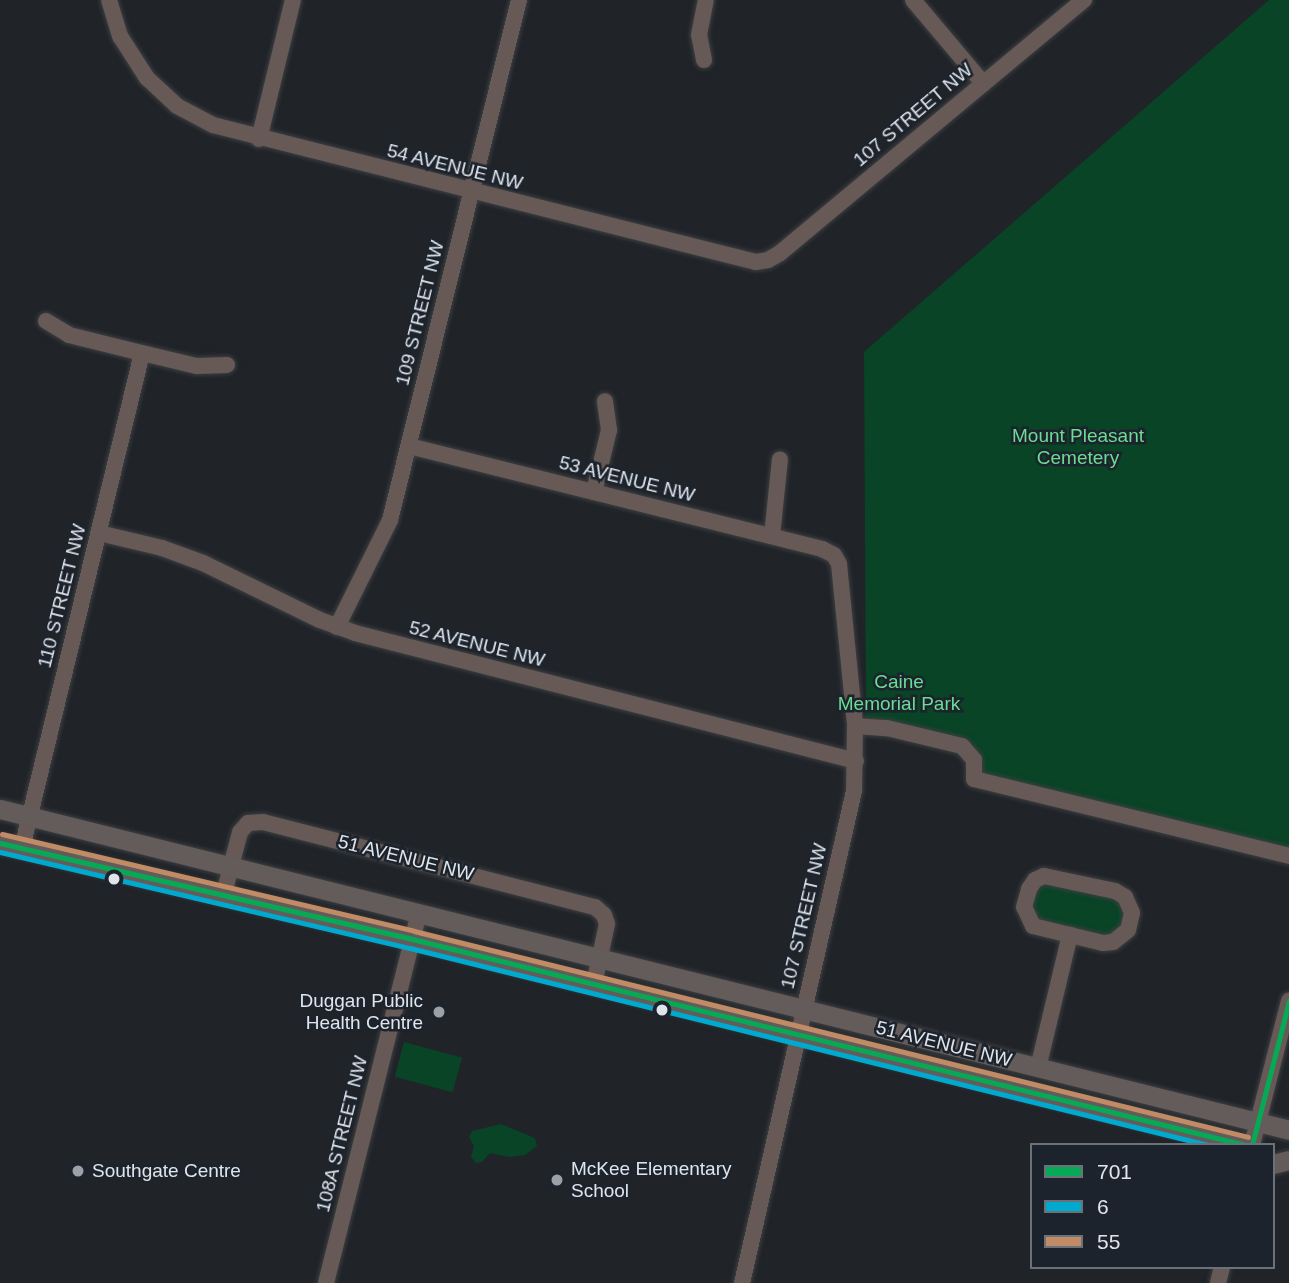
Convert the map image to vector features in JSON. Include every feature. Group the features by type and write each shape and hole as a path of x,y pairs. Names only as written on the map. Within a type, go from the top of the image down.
{"main road":[{"name":"51 AVENUE NW","path":"0,809 1289,1130"},
{"name":"51 AVENUE NW","path":"0,843 412,939 1238,1143"}],"street":[{"name":"54 AVENUE NW","path":"108,0 120,36 147,78 177,106 198,119 259,139 471,192 750,261 768,260"},
{"path":"259,139 293,0"},
{"name":"109 STREET NW","path":"337,627 386,529 519,0"},
{"path":"704,60 699,35 706,0"},
{"path":"913,0 984,83"},
{"name":"107 STREET NW","path":"768,260 1084,0"},
{"path":"46,321 69,335 142,353 196,366 227,365"},
{"name":"110 STREET NW","path":"22,848 142,353"},
{"path":"594,492 609,430 606,401"},
{"name":"53 AVENUE NW","path":"409,446 772,536 822,549 834,555"},
{"path":"772,536 780,459"},
{"name":"52 AVENUE NW","path":"99,533 162,548 203,563 337,627 456,661 856,761"},
{"name":"107 STREET NW","path":"742,1283 852,802 856,761 855,726 842,577 834,555"},
{"path":"855,726 887,728 962,746 974,760 974,779 1289,856"},
{"name":"51 AVENUE NW","path":"223,897 244,827 253,822 277,826 595,907 604,915 607,924 594,984"},
{"path":"1054,876 1115,891 1125,897 1130,906 1128,930 1113,942 1103,943 1070,935 1033,926 1027,918 1024,907 1035,880 1054,876"},
{"name":"108A STREET NW","path":"327,1283 419,913"},
{"path":"1038,1068 1070,935"},
{"path":"1253,1143 1289,1001"}],"green space":[{"name":"Mount Pleasant Cemetery","path":"1269,0 1289,0 1289,849 983,774 978,760 866,721 864,352"},
{"path":"1046,882 1113,896 1125,908 1123,927 1104,937 1036,920 1031,907 1035,892"},
{"path":"404,1042 462,1058 453,1092 395,1077"},
{"path":"501,1124 535,1138 537,1146 525,1155 509,1157 490,1153 482,1162 476,1163 471,1157 474,1146 469,1137 472,1131"}],"transit line":[{"name":"55","path":"2,834 414,931 1248,1137"},
{"name":"701","path":"0,843 412,939 1237,1143"},
{"name":"6","path":"0,852 410,948 1200,1143"},
{"name":"701","path":"1253,1143 1289,1001"}],"place":[{"name":"Duggan Public Health Centre","path":"439,1012"},
{"name":"Southgate Centre","path":"78,1171"},
{"name":"McKee Elementary School","path":"557,1180"}],"park label":[{"name":"Caine Memorial Park","path":"899,693"}]}
